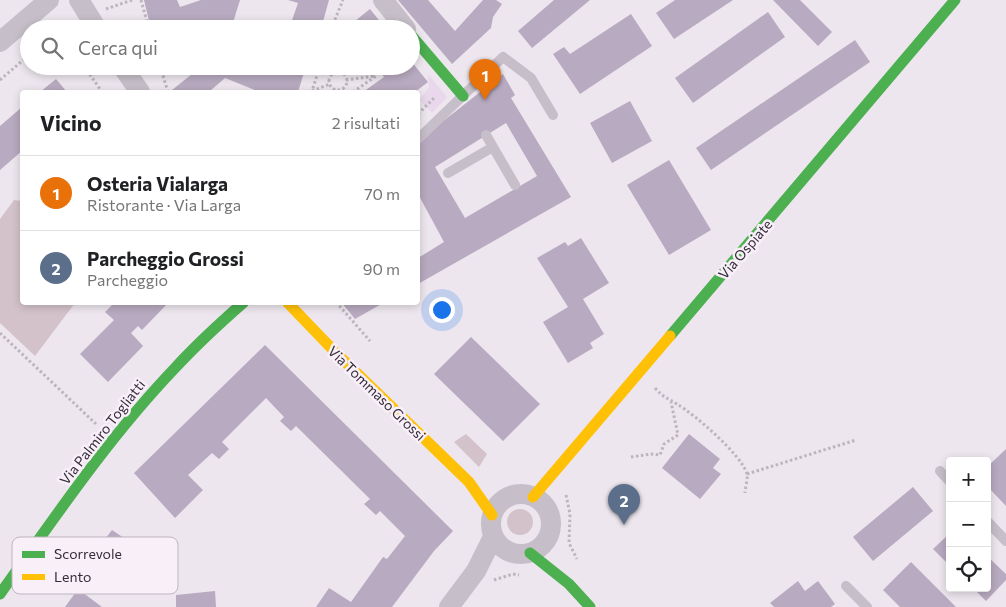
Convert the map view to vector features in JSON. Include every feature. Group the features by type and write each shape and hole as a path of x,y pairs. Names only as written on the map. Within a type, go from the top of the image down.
{"street":[{"path":"26,20 49,0"},
{"path":"79,0 100,19"},
{"path":"383,0 399,20"},
{"name":"Via Ospiate","path":"533,496 955,0"},
{"path":"0,42 20,25"},
{"path":"420,46 465,99"},
{"path":"128,75 139,90"},
{"name":"Via Palmiro Togliatti","path":"42,537 113,440 174,368 204,337 241,305"},
{"name":"Via Tommaso Grossi","path":"290,305 336,353 469,482 492,515"},
{"name":"Via Tommaso Grossi","path":"469,482 505,499"},
{"path":"522,494 533,496 545,507 550,516 550,530 537,548 517,554 498,542 490,526 492,515 497,506 505,499 522,494"},
{"path":"449,607 482,576 498,542"},
{"path":"537,548 590,607"},
{"name":"Via Palmiro Togliatti","path":"0,594 12,578"}],"lane":[{"path":"420,137 465,99 503,57 531,78 553,115"},
{"path":"486,135 515,185"},
{"path":"448,173 493,147"},
{"path":"940,471 946,478"},
{"path":"991,525 1006,541"},
{"path":"846,586 867,607"}],"path":[{"path":"100,19 132,0"},
{"path":"141,0 147,20"},
{"path":"334,20 342,0"},
{"path":"0,80 20,63"},
{"path":"90,75 101,90"},
{"path":"163,75 167,90"},
{"path":"314,90 318,75"},
{"path":"330,84 332,75"},
{"path":"330,84 334,88 342,88 346,85 344,75"},
{"path":"346,80 376,76"},
{"path":"357,90 376,76"},
{"path":"317,90 330,84"},
{"path":"420,112 438,94"},
{"path":"339,305 370,341"},
{"path":"0,333 113,440"},
{"path":"652,384 663,397 698,419 738,459 747,474 745,493"},
{"path":"631,457 651,454 660,455 664,444 678,435 671,401"},
{"path":"747,474 856,440"},
{"path":"565,489 570,514 569,543 583,570 569,584"},
{"path":"482,576 512,574 521,576"}],"shaded area":[{"path":"428,74 447,97 432,113 420,100 429,87"},
{"path":"14,200 20,201 20,305 73,305 35,356 0,323 0,219"},
{"path":"466,434 487,454 479,467 454,442"},
{"path":"520,509 529,513 533,522 529,531 520,535 511,531 507,522 511,513"}],"building":[{"path":"144,0 177,0 180,7 201,0 240,0 234,20 149,20"},
{"path":"288,0 329,0 323,20 292,20 298,3"},
{"path":"398,0 428,0 455,31 483,0 496,0 502,4 493,17 491,28 452,64 420,26 420,20 415,20"},
{"path":"554,0 590,0 532,48 518,31"},
{"path":"675,0 733,0 674,39 656,13"},
{"path":"773,0 800,0 832,32 818,46"},
{"path":"370,9 379,20 356,20"},
{"path":"768,12 785,37 693,103 675,78"},
{"path":"631,14 652,46 580,94 553,54 564,47 570,54"},
{"path":"855,40 870,62 711,170 696,148"},
{"path":"420,72 428,82 418,90 366,90 384,77 383,75 420,75"},
{"path":"503,74 515,95 511,98 571,197 420,283 420,257 444,242 420,198 420,139","holes":["506,123 537,176 465,218 435,167"]},
{"path":"191,75 303,75 299,90 255,90 225,78 211,90 172,90"},
{"path":"56,79 65,90 42,90"},
{"path":"630,101 652,141 612,163 590,123"},
{"path":"20,109 20,153 0,170 0,126"},
{"path":"669,160 711,230 669,255 627,185"},
{"path":"581,238 609,283 583,299 604,334 590,343 593,348 568,363 543,322 568,307 537,258 565,242 568,246"},
{"path":"112,305 166,305 142,330 138,326 131,333 143,346 108,382 80,354 114,320 105,312"},
{"path":"343,305 380,305 355,319"},
{"path":"471,337 540,404 503,441 434,374"},
{"path":"265,345 453,531 434,551 392,607 316,607 329,588 351,602 383,557 387,559 405,536 380,511 376,515 364,504 370,499 296,426 291,431 280,421 284,417 266,398 222,442 229,449 219,459 212,453 188,475 203,490 175,518 134,473"},
{"path":"689,434 720,459 713,468 721,474 700,499 662,468"},
{"path":"1006,449 1006,506 991,490 991,463"},
{"path":"913,487 933,511 873,561 853,537"},
{"path":"112,530 122,537 107,537"},
{"path":"946,537 946,562 933,549"},
{"path":"991,560 1006,574 1006,580 986,601 977,592 991,592"},
{"path":"911,562 956,607 900,607 883,590"},
{"path":"798,581 805,591 818,581 835,604 831,607 774,607 770,603"},
{"path":"215,591 216,607 176,607 176,595"},
{"path":"74,594 85,594 102,607 65,607"}],"traffic: fast":[{"path":"670,336 955,0"},
{"path":"420,46 463,96"},
{"path":"41,537 83,478 151,394 217,326 241,305"},
{"path":"530,553 569,584 590,607"},
{"path":"0,594 12,577"}],"traffic: slow":[{"path":"290,305 336,353 469,482 492,515"},
{"path":"533,497 670,336"}],"place":[{"name":"Osteria Vialarga","path":"485,100"},
{"name":"Parcheggio Grossi","path":"624,525"}]}
